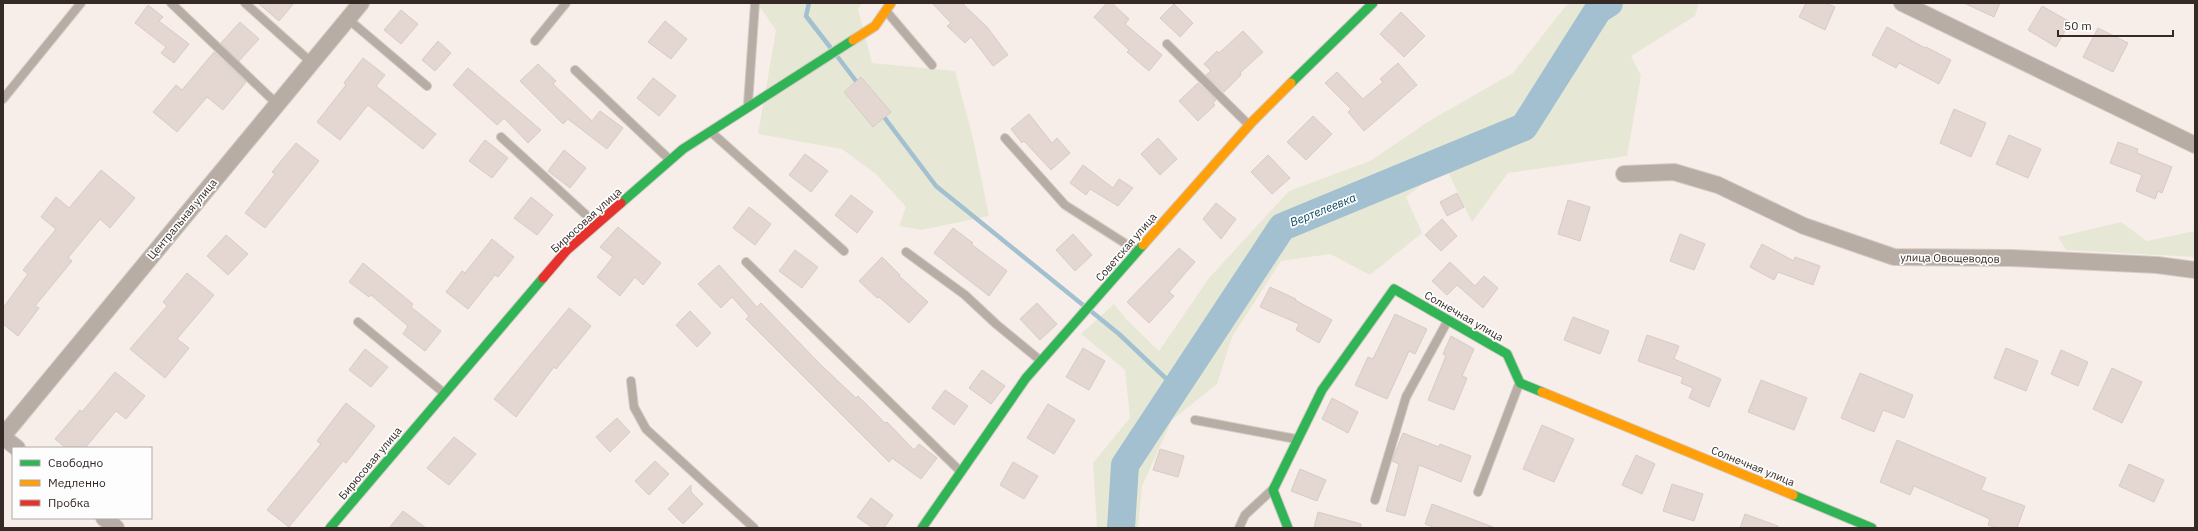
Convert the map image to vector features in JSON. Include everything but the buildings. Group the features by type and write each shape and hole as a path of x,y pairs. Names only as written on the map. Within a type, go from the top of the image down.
{"street":[{"name":"Центральная улица","path":"3,436 361,3"},
{"name":"Советская улица","path":"922,528 960,471 1026,378 1249,126 1373,3"},
{"path":"1902,3 2195,145"},
{"name":"Бирюсовая улица","path":"330,528 567,250 683,149 875,26 888,7"},
{"name":"улица Овощеводов","path":"1624,174 1674,172 1718,185 1804,226 1894,257 2012,258 2157,265 2195,270"},
{"name":"Солнечная улица","path":"1273,490 1322,390 1394,289 1507,354 1520,384 1872,528"},
{"path":"3,436 16,447"},
{"path":"1273,490 1288,528"},
{"path":"105,519 116,528"}],"lane":[{"path":"3,99 81,3"},
{"path":"171,3 278,104"},
{"path":"245,3 312,63"},
{"path":"534,41 566,3"},
{"path":"748,108 755,3"},
{"path":"888,7 932,64"},
{"path":"348,19 428,86"},
{"path":"1167,44 1249,126"},
{"path":"576,70 670,160"},
{"path":"710,132 844,251"},
{"path":"500,137 596,225"},
{"path":"1005,138 1065,205 1138,251"},
{"path":"906,252 965,295 1041,361"},
{"path":"746,262 960,471"},
{"path":"1376,500 1406,397 1448,320"},
{"path":"358,322 445,393"},
{"path":"631,381 634,407 646,429 754,528"},
{"path":"1478,492 1520,384"},
{"path":"1195,420 1298,439"},
{"path":"1239,528 1245,515 1273,490"}],"green space":[{"path":"757,3 862,3 858,9 872,63 955,71 972,134 989,216 921,230 899,226 906,207 876,174 842,149 758,134 776,30"},
{"path":"1568,3 1699,3 1695,16 1631,56 1641,76 1627,156 1508,173 1472,222 1445,166 1406,197 1422,233 1370,275 1330,254 1281,261 1232,337 1217,384 1172,420 1142,486 1138,528 1097,528 1093,463 1130,418 1125,370 1081,334 1114,304 1126,319 1159,351 1209,278 1289,191 1370,161 1429,121 1513,73"},
{"path":"2121,222 2147,241 2195,231 2195,257 2066,250 2058,237"}],"waterway":[{"path":"809,3 806,16 830,47"},
{"name":"Вертелеевка","path":"1121,528 1125,465 1282,227 1524,127 1598,10 1609,3"},
{"path":"837,56 859,85"},
{"path":"881,113 936,186 1083,305"},
{"path":"1092,312 1119,334 1176,388"}],"traffic: fast":[{"path":"1291,83 1373,3"},
{"path":"621,203 683,149 853,40"},
{"path":"922,528 1026,378 1143,245"},
{"path":"330,528 543,278"},
{"path":"1288,528 1273,490 1322,390 1394,289 1507,354 1520,383 1542,392"},
{"path":"1793,495 1872,528"}],"traffic: slow":[{"path":"853,40 875,26 891,3"},
{"path":"1143,245 1252,122 1291,83"},
{"path":"1542,392 1793,495"}],"traffic: jam":[{"path":"543,278 567,250 621,203"}]}
